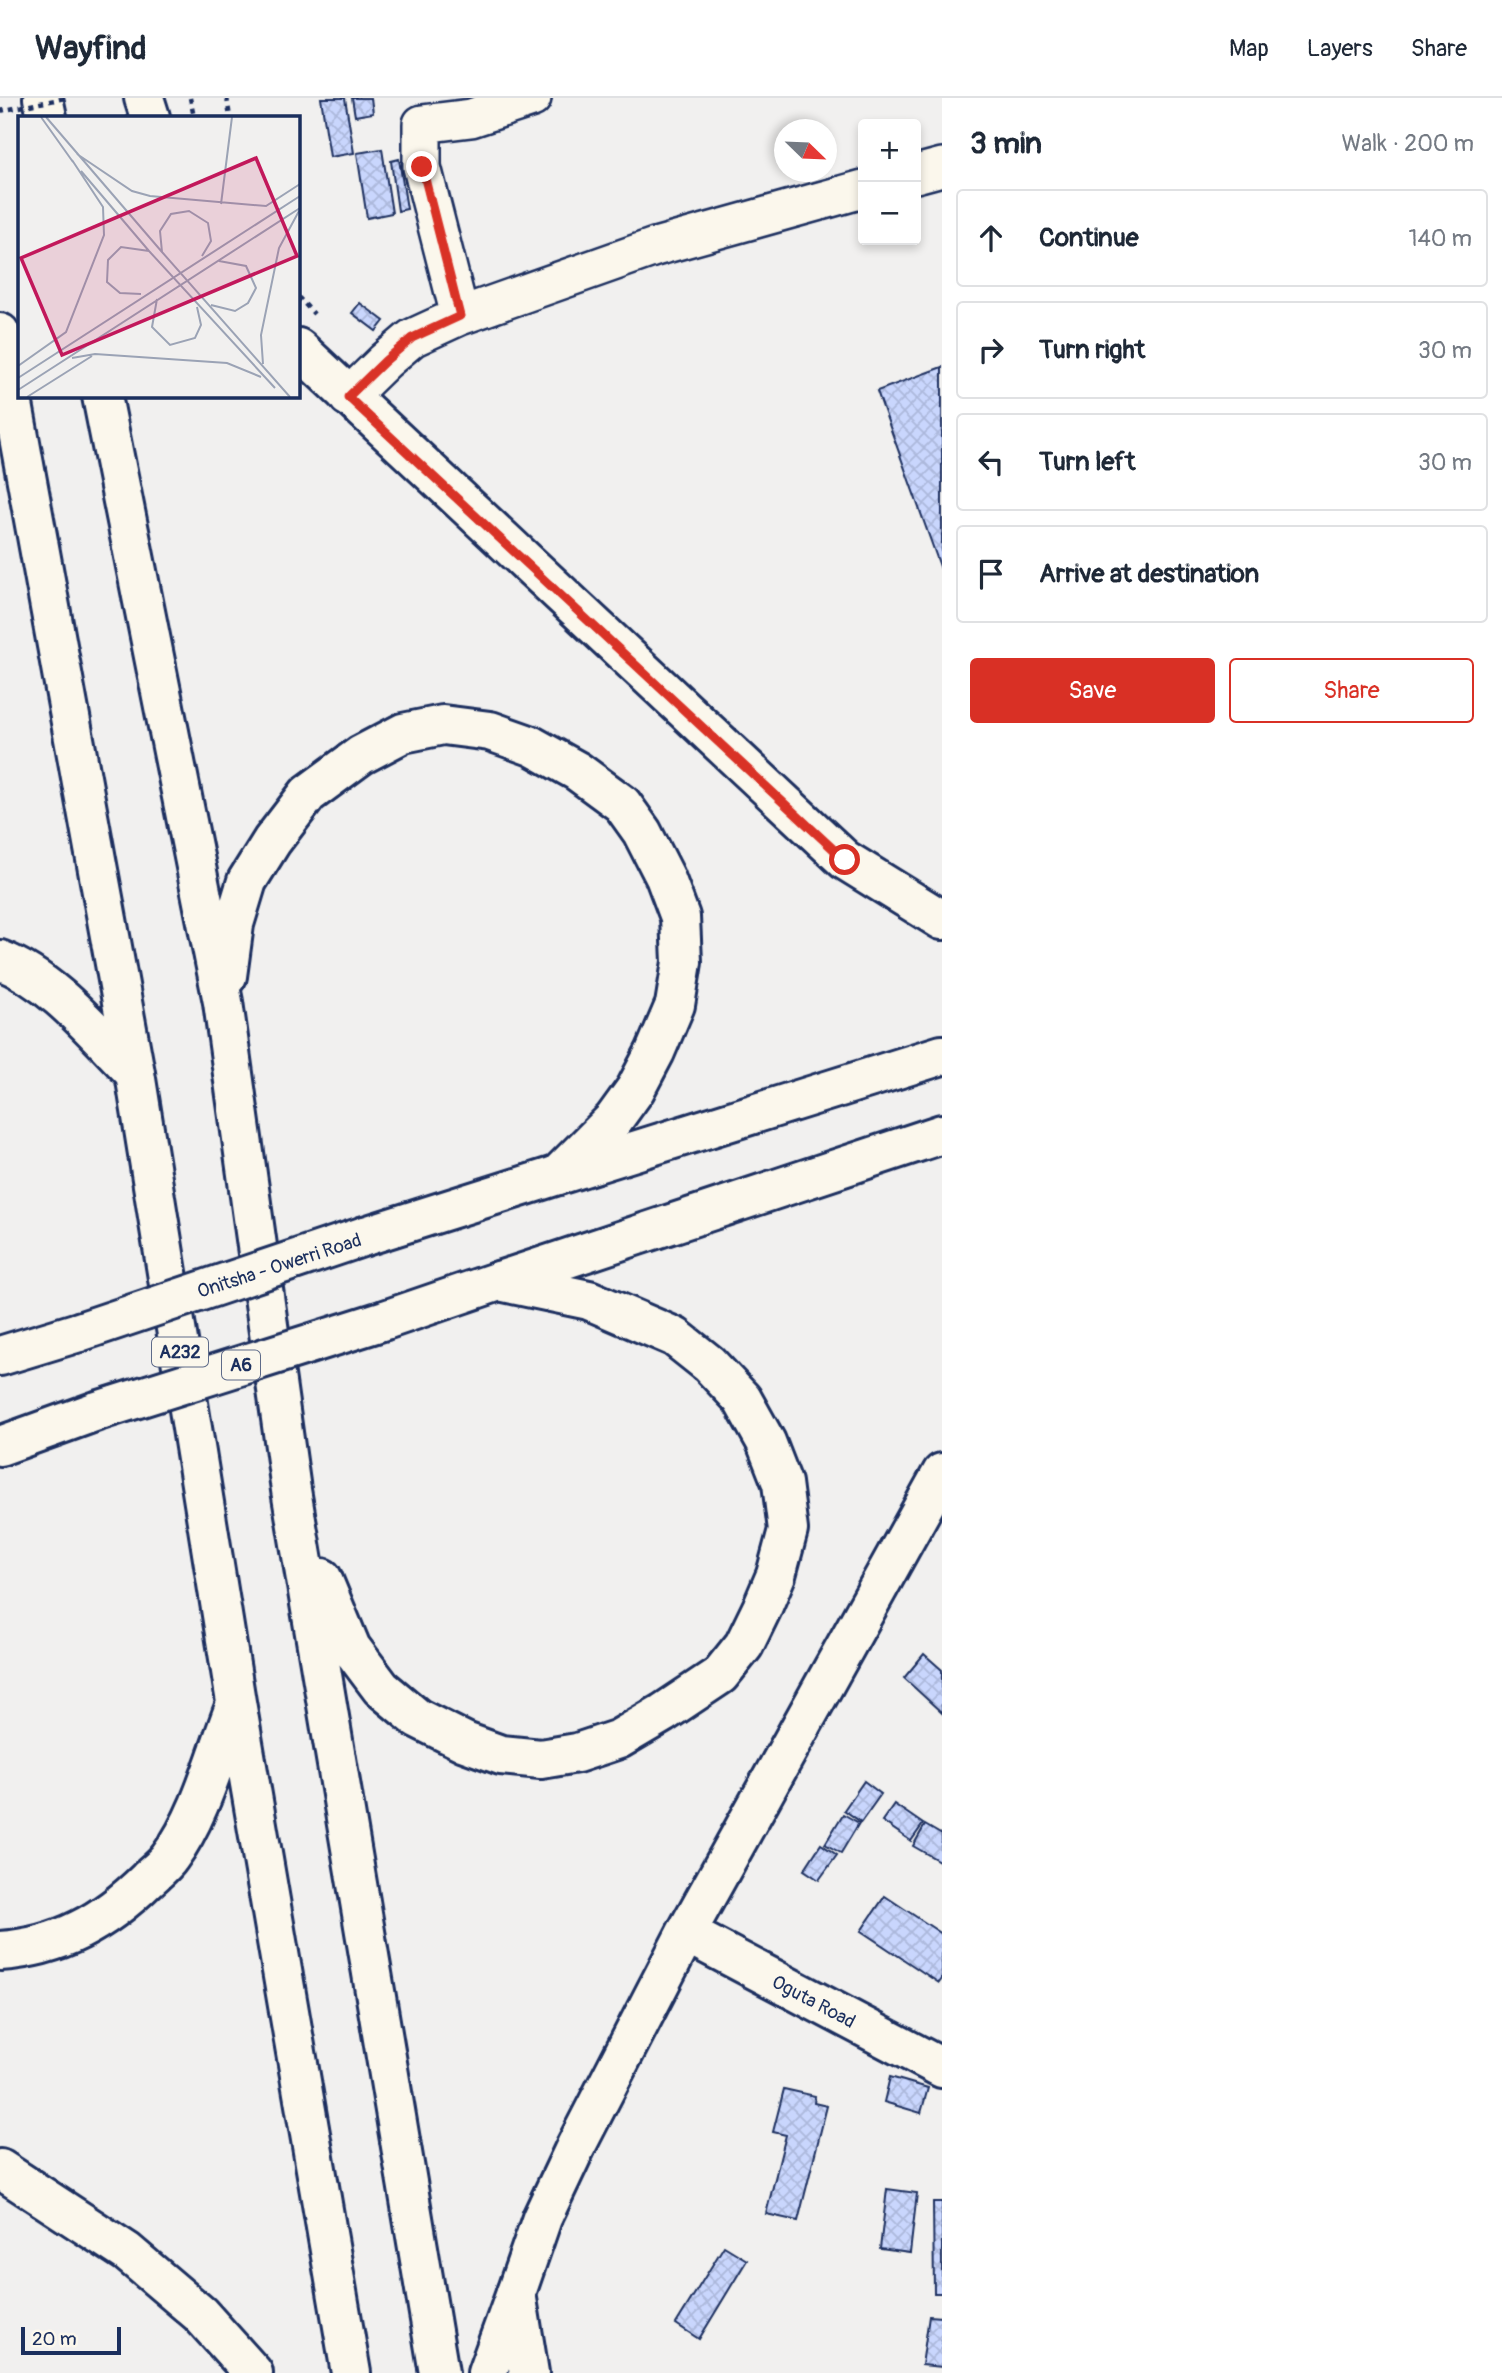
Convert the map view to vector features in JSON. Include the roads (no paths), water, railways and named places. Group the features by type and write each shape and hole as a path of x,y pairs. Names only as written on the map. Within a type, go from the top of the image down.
{"main road":[{"path":"43,98 47,116"},
{"path":"144,98 150,116"},
{"name":"A232","path":"0,333 135,1073 236,1702 351,2373"},
{"path":"299,349 845,860 942,920"},
{"path":"102,397 223,1002 291,1490 439,2373"},
{"path":"223,1002 234,924 247,881 272,841 308,794 361,755 403,733 443,725 490,732 532,746 578,771 622,804 642,832 665,877 680,917 682,962 675,1005 655,1052 635,1090 614,1119 558,1175"},
{"path":"0,960 51,991 135,1073"},
{"name":"Onitsha - Owerri Road","path":"0,1356 365,1236 942,1055"},
{"path":"499,1281 942,1133"},
{"path":"291,1490 334,1610 351,1648 381,1688 417,1718 465,1742 501,1755 541,1759 577,1753 619,1738 720,1675 744,1646 762,1608 776,1575 788,1530 782,1483 766,1442 742,1399 709,1364 675,1336 589,1300 499,1281"},
{"name":"A6","path":"0,1446 97,1411 499,1281"},
{"path":"487,2373 548,2206 686,1933 942,1474"},
{"path":"0,1951 27,1949 60,1940 96,1922 135,1892 170,1858 193,1815 236,1702"},
{"name":"Oguta Road","path":"686,1933 942,2068"},
{"path":"0,2169 127,2252 200,2314 253,2373"},
{"path":"516,2293 529,2373"}],"street":[{"path":"460,316 422,167 418,111 471,118 532,98"},
{"path":"921,173 942,167"},
{"path":"348,397 412,338 460,316 655,247 858,190"}]}
